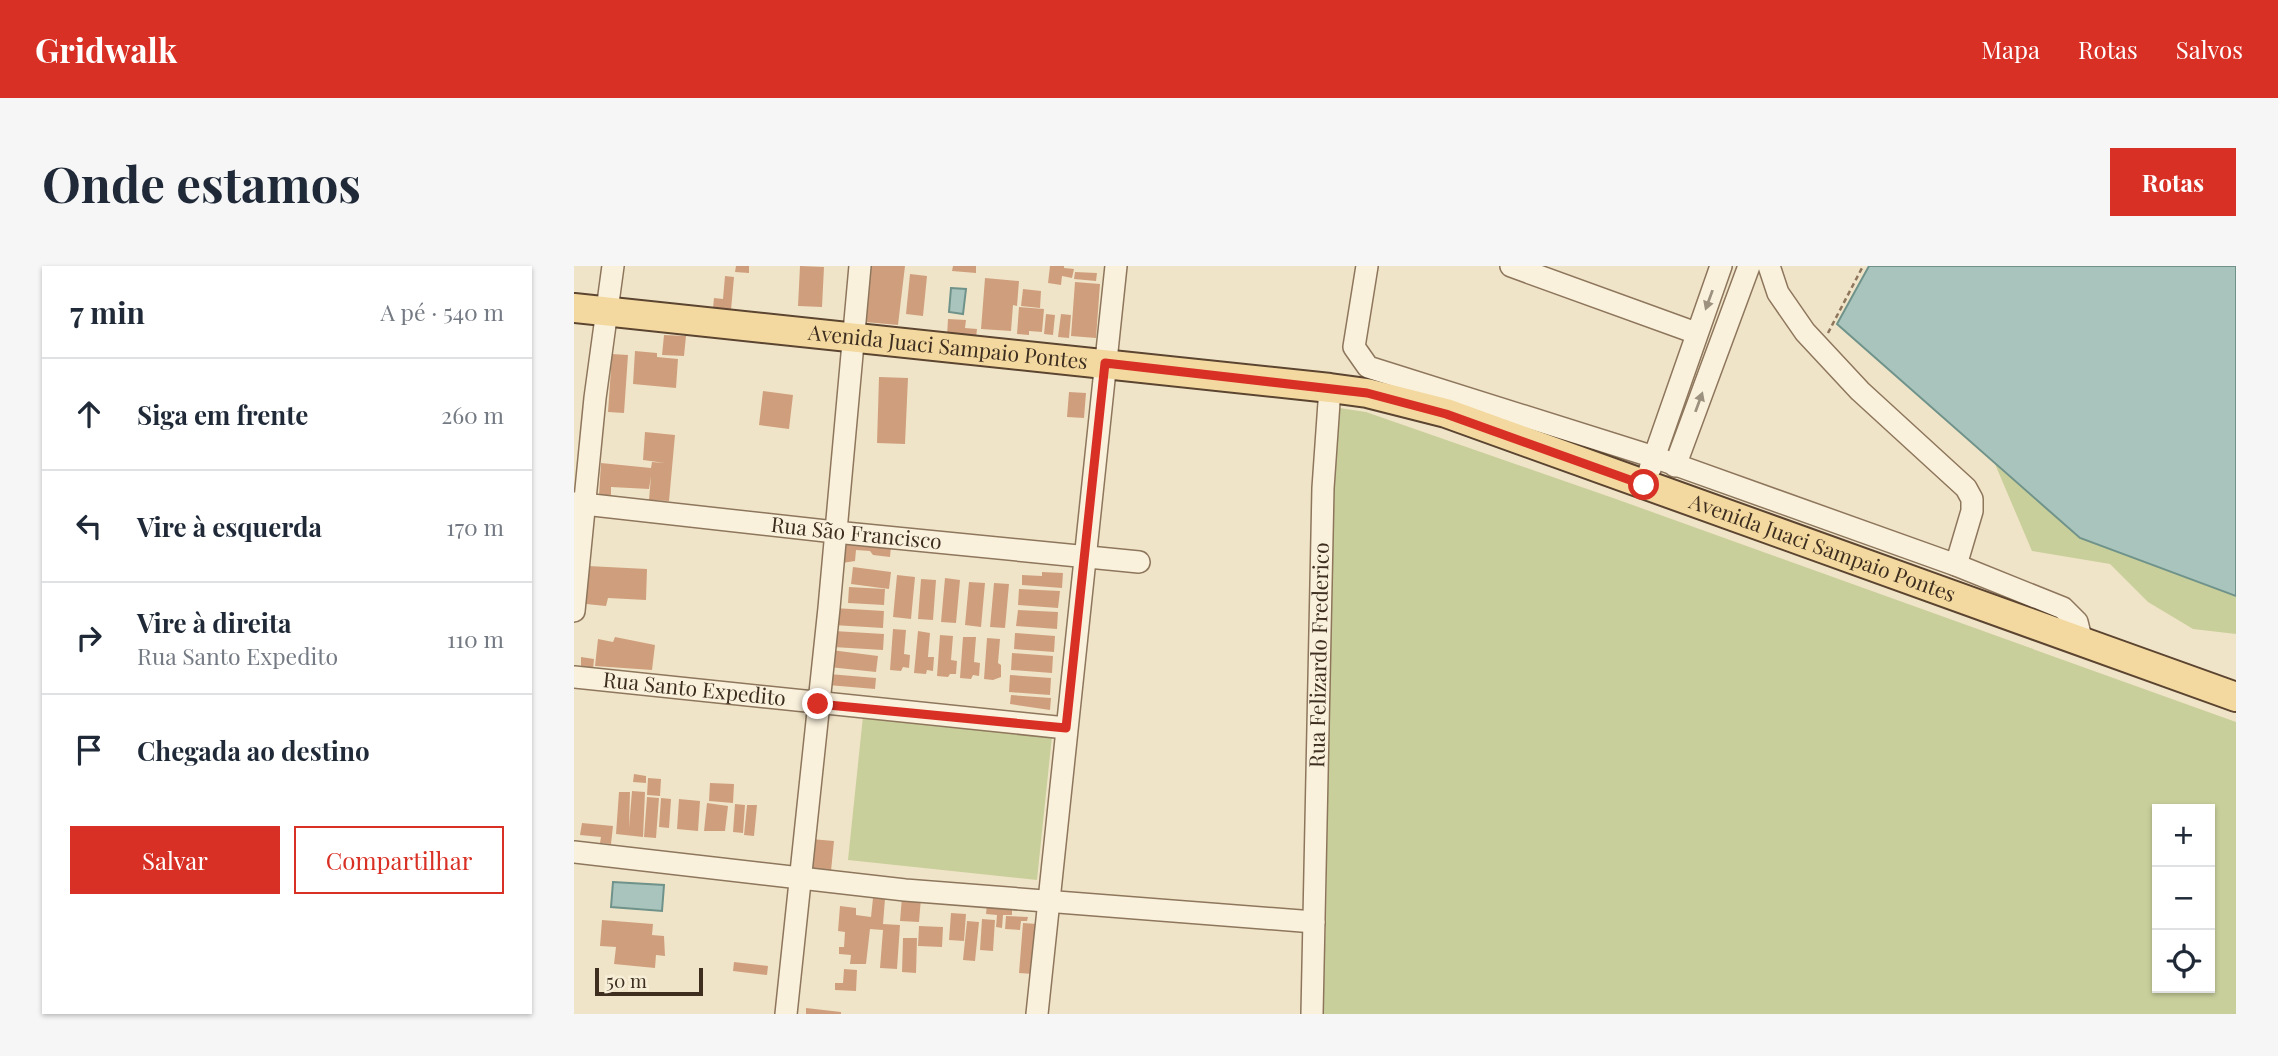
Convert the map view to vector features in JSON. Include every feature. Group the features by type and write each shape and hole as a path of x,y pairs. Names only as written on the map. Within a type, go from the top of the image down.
{"main road":[{"name":"Avenida Juaci Sampaio Pontes","path":"574,308 1367,393 1446,414 2236,697"}],"street":[{"path":"574,611 579,503 613,266"},
{"path":"786,1014 860,266"},
{"path":"1037,1014 1116,266"},
{"path":"1367,266 1354,347 1368,367 1654,457 1956,565 2063,608 2077,622 2082,642"},
{"path":"1511,266 1696,333"},
{"path":"1644,485 1721,266"},
{"path":"1675,466 1749,266"},
{"path":"1769,266 1778,293 1819,348 1860,391 1966,488 1972,499 1972,511 1956,565"},
{"path":"1331,388 1364,362"},
{"name":"Rua Felizardo Frederico","path":"1312,1014 1323,488 1331,388"},
{"name":"Rua São Francisco","path":"579,503 835,533 1139,562"},
{"name":"Rua Santo Expedito","path":"574,677 1066,728"},
{"path":"574,852 905,890 1049,899 1314,922"}],"path":[{"path":"1819,348 1863,266"}],"green space":[{"path":"1333,407 1366,412 1616,499 2236,722 2236,1014 1322,1014 1326,924"},
{"path":"1995,464 2080,538 2236,596 2236,634 2193,629 2148,602 2110,564 2032,551"},
{"path":"863,716 1052,736 1037,880 848,860"}],"water":[{"path":"1869,266 2236,266 2236,596 2080,538 1837,324"},
{"path":"951,288 966,289 963,314 949,312"},
{"path":"613,882 664,885 662,911 611,907"}],"building":[{"path":"736,266 749,266 749,273 735,272"},
{"path":"800,266 824,267 822,307 798,306"},
{"path":"871,266 905,266 898,325 865,322"},
{"path":"953,266 976,266 976,273 952,271"},
{"path":"1050,266 1074,269 1072,278 1062,276 1061,285 1048,283"},
{"path":"1075,272 1097,273 1096,281 1074,279"},
{"path":"910,274 927,276 923,316 906,314"},
{"path":"725,276 734,277 731,310 713,308 714,298 723,299"},
{"path":"985,278 1019,281 1017,306 1013,305 1011,331 981,329"},
{"path":"1075,282 1100,284 1096,338 1071,336"},
{"path":"1023,289 1041,291 1040,308 1021,306"},
{"path":"1019,307 1044,309 1042,332 1017,334"},
{"path":"1046,314 1055,315 1053,335 1044,334"},
{"path":"1061,314 1071,315 1069,338 1058,337"},
{"path":"948,319 966,320 965,328 977,329 976,338 947,336"},
{"path":"664,335 686,336 684,356 662,355"},
{"path":"635,351 678,359 676,388 633,384"},
{"path":"612,354 628,355 624,413 608,412"},
{"path":"879,377 908,378 905,444 877,443"},
{"path":"763,391 793,395 789,429 759,425"},
{"path":"1069,392 1086,393 1084,418 1067,417"},
{"path":"645,432 675,435 669,501 649,500 651,476 649,489 611,487 611,495 599,495 601,463 651,468 652,462 665,463 643,460"},
{"path":"843,542 891,546 890,557 856,550 855,561 842,563"},
{"path":"588,566 647,569 646,600 608,598 606,606 586,604 584,595"},
{"path":"853,567 891,572 889,589 851,584"},
{"path":"1042,572 1063,573 1062,588 1022,585 1022,575 1042,576"},
{"path":"897,575 915,577 911,619 893,617"},
{"path":"945,578 960,580 956,623 941,622"},
{"path":"921,579 936,580 933,620 918,619"},
{"path":"969,582 985,583 981,627 965,625"},
{"path":"994,583 1009,584 1005,628 990,627"},
{"path":"849,587 885,589 884,605 848,603"},
{"path":"1019,589 1060,591 1058,608 1018,605"},
{"path":"834,608 884,611 883,628 833,625"},
{"path":"1018,610 1058,612 1057,629 1016,626"},
{"path":"893,629 906,630 904,654 910,655 909,668 903,667 901,671 890,670"},
{"path":"834,631 884,634 883,650 833,647"},
{"path":"918,631 930,633 928,657 934,657 933,671 927,670 926,674 914,673"},
{"path":"1015,633 1055,636 1054,652 1014,649"},
{"path":"940,635 953,636 951,660 957,661 956,674 950,674 948,677 937,676"},
{"path":"615,637 655,645 652,670 595,666 598,639 613,642"},
{"path":"963,637 976,637 974,662 980,663 979,676 973,675 971,679 960,678"},
{"path":"987,638 1000,639 998,663 1001,665 1001,677 993,680 984,679"},
{"path":"831,650 878,656 876,672 829,667"},
{"path":"1012,653 1053,656 1052,673 1011,670"},
{"path":"581,657 594,659 593,670 581,668"},
{"path":"829,674 876,678 875,689 828,685"},
{"path":"1010,675 1051,678 1050,695 1009,692"},
{"path":"1011,695 1051,698 1050,710 1010,704"},
{"path":"634,774 646,776 646,783 633,782"},
{"path":"648,778 661,779 660,796 647,795"},
{"path":"710,783 734,784 733,803 709,801"},
{"path":"632,791 645,792 643,837 616,834 619,792 630,792 629,828"},
{"path":"647,797 659,798 656,838 644,837"},
{"path":"661,798 671,799 669,828 659,827"},
{"path":"679,799 700,801 698,831 677,829"},
{"path":"707,803 728,806 725,831 704,831"},
{"path":"735,804 745,805 743,833 733,832"},
{"path":"747,805 757,805 754,836 744,835"},
{"path":"582,823 613,826 611,844 600,843 601,837 580,835"},
{"path":"811,839 834,841 831,871 820,869 819,877 807,876"},
{"path":"902,897 921,898 919,922 900,921"},
{"path":"873,898 885,899 883,924 900,925 897,969 880,968 883,930 870,929 866,964 850,964 851,955 839,954 839,947 844,947 845,932 838,931 840,906 856,908 856,915 871,917"},
{"path":"987,904 1012,906 1012,915 1003,915 1002,928 996,927 997,915 986,914"},
{"path":"951,913 966,914 964,941 949,940"},
{"path":"1006,916 1028,917 1027,921 1021,921 1020,930 1005,929"},
{"path":"982,919 995,920 993,951 980,950"},
{"path":"602,920 653,924 652,935 664,936 665,956 656,955 655,968 614,964 616,947 600,946"},
{"path":"967,921 979,922 975,961 963,960"},
{"path":"1023,923 1037,924 1033,974 1019,973"},
{"path":"919,926 943,927 942,947 918,946"},
{"path":"903,938 917,938 916,973 902,972"},
{"path":"734,962 768,966 767,975 733,971"},
{"path":"844,969 857,970 856,991 835,990 835,983 843,983"},
{"path":"806,1008 841,1012 841,1014 806,1014"}],"route":[{"path":"818,704 1066,728 1105,363 1367,393 1446,414 1644,485"}]}
